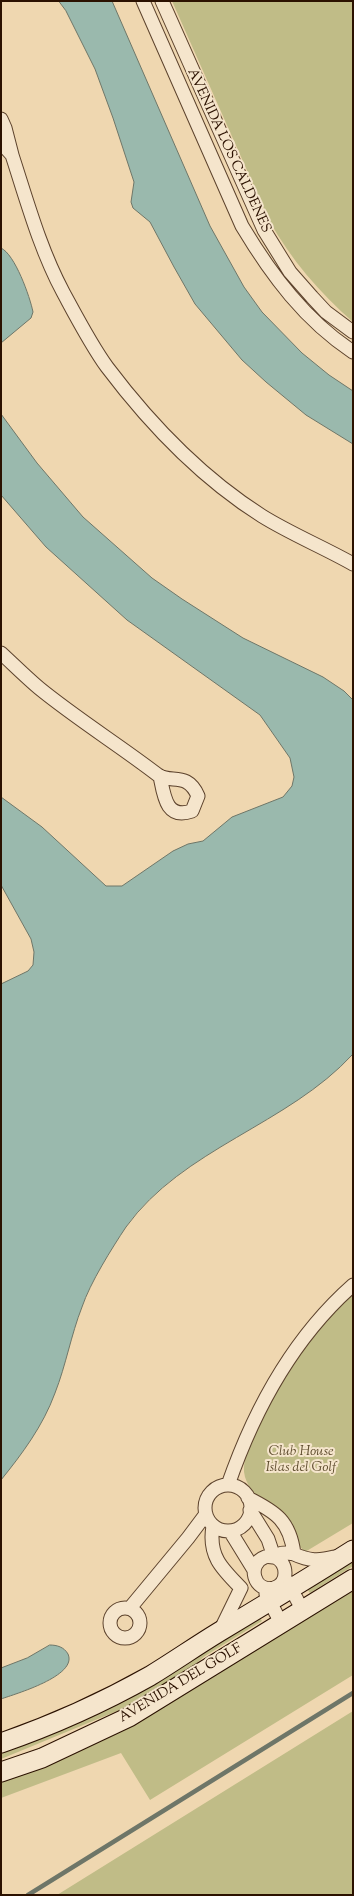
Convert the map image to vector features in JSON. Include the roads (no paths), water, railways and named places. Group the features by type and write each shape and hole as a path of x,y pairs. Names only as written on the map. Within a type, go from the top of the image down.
{"street":[{"name":"AVENIDA LOS CALDENES","path":"143,1 242,226 277,280 297,305 326,333 353,352"},
{"name":"AVENIDA LOS CALDENES","path":"162,1 264,230 290,272 326,312 353,332"},
{"path":"1,119 6,128 12,155 30,209 62,290 106,366 130,396 184,454 205,473 262,516 353,564"},
{"path":"1,144 12,155"},
{"path":"1,653 38,687 160,776"},
{"path":"228,1485 247,1436 282,1367 309,1330 353,1284"},
{"path":"249,1504 246,1522 230,1531 218,1529 213,1526 206,1514 205,1507 210,1494 214,1490 228,1485 240,1489 249,1504 268,1539 274,1557"},
{"path":"249,1504 278,1515 288,1529 292,1540 294,1554"},
{"path":"130,1608 206,1514"},
{"path":"213,1526 210,1540 213,1552 225,1572 241,1588"},
{"path":"230,1531 254,1571 257,1582 267,1595 281,1623"},
{"path":"274,1557 285,1553 320,1561 349,1552"},
{"name":"AVENIDA DEL GOLF","path":"1,1743 29,1733 95,1705 150,1675 220,1632 267,1595 349,1552"},
{"path":"220,1632 248,1576 254,1571 259,1561 268,1556 274,1557 282,1562 288,1583 302,1609"},
{"name":"AVENIDA DEL GOLF","path":"1,1772 42,1758 129,1717 302,1609 353,1579"}],"waterway":[{"path":"28,1895 353,1693"}],"park label":[{"name":"Club House Islas del Golf","path":"301,1462"}]}
